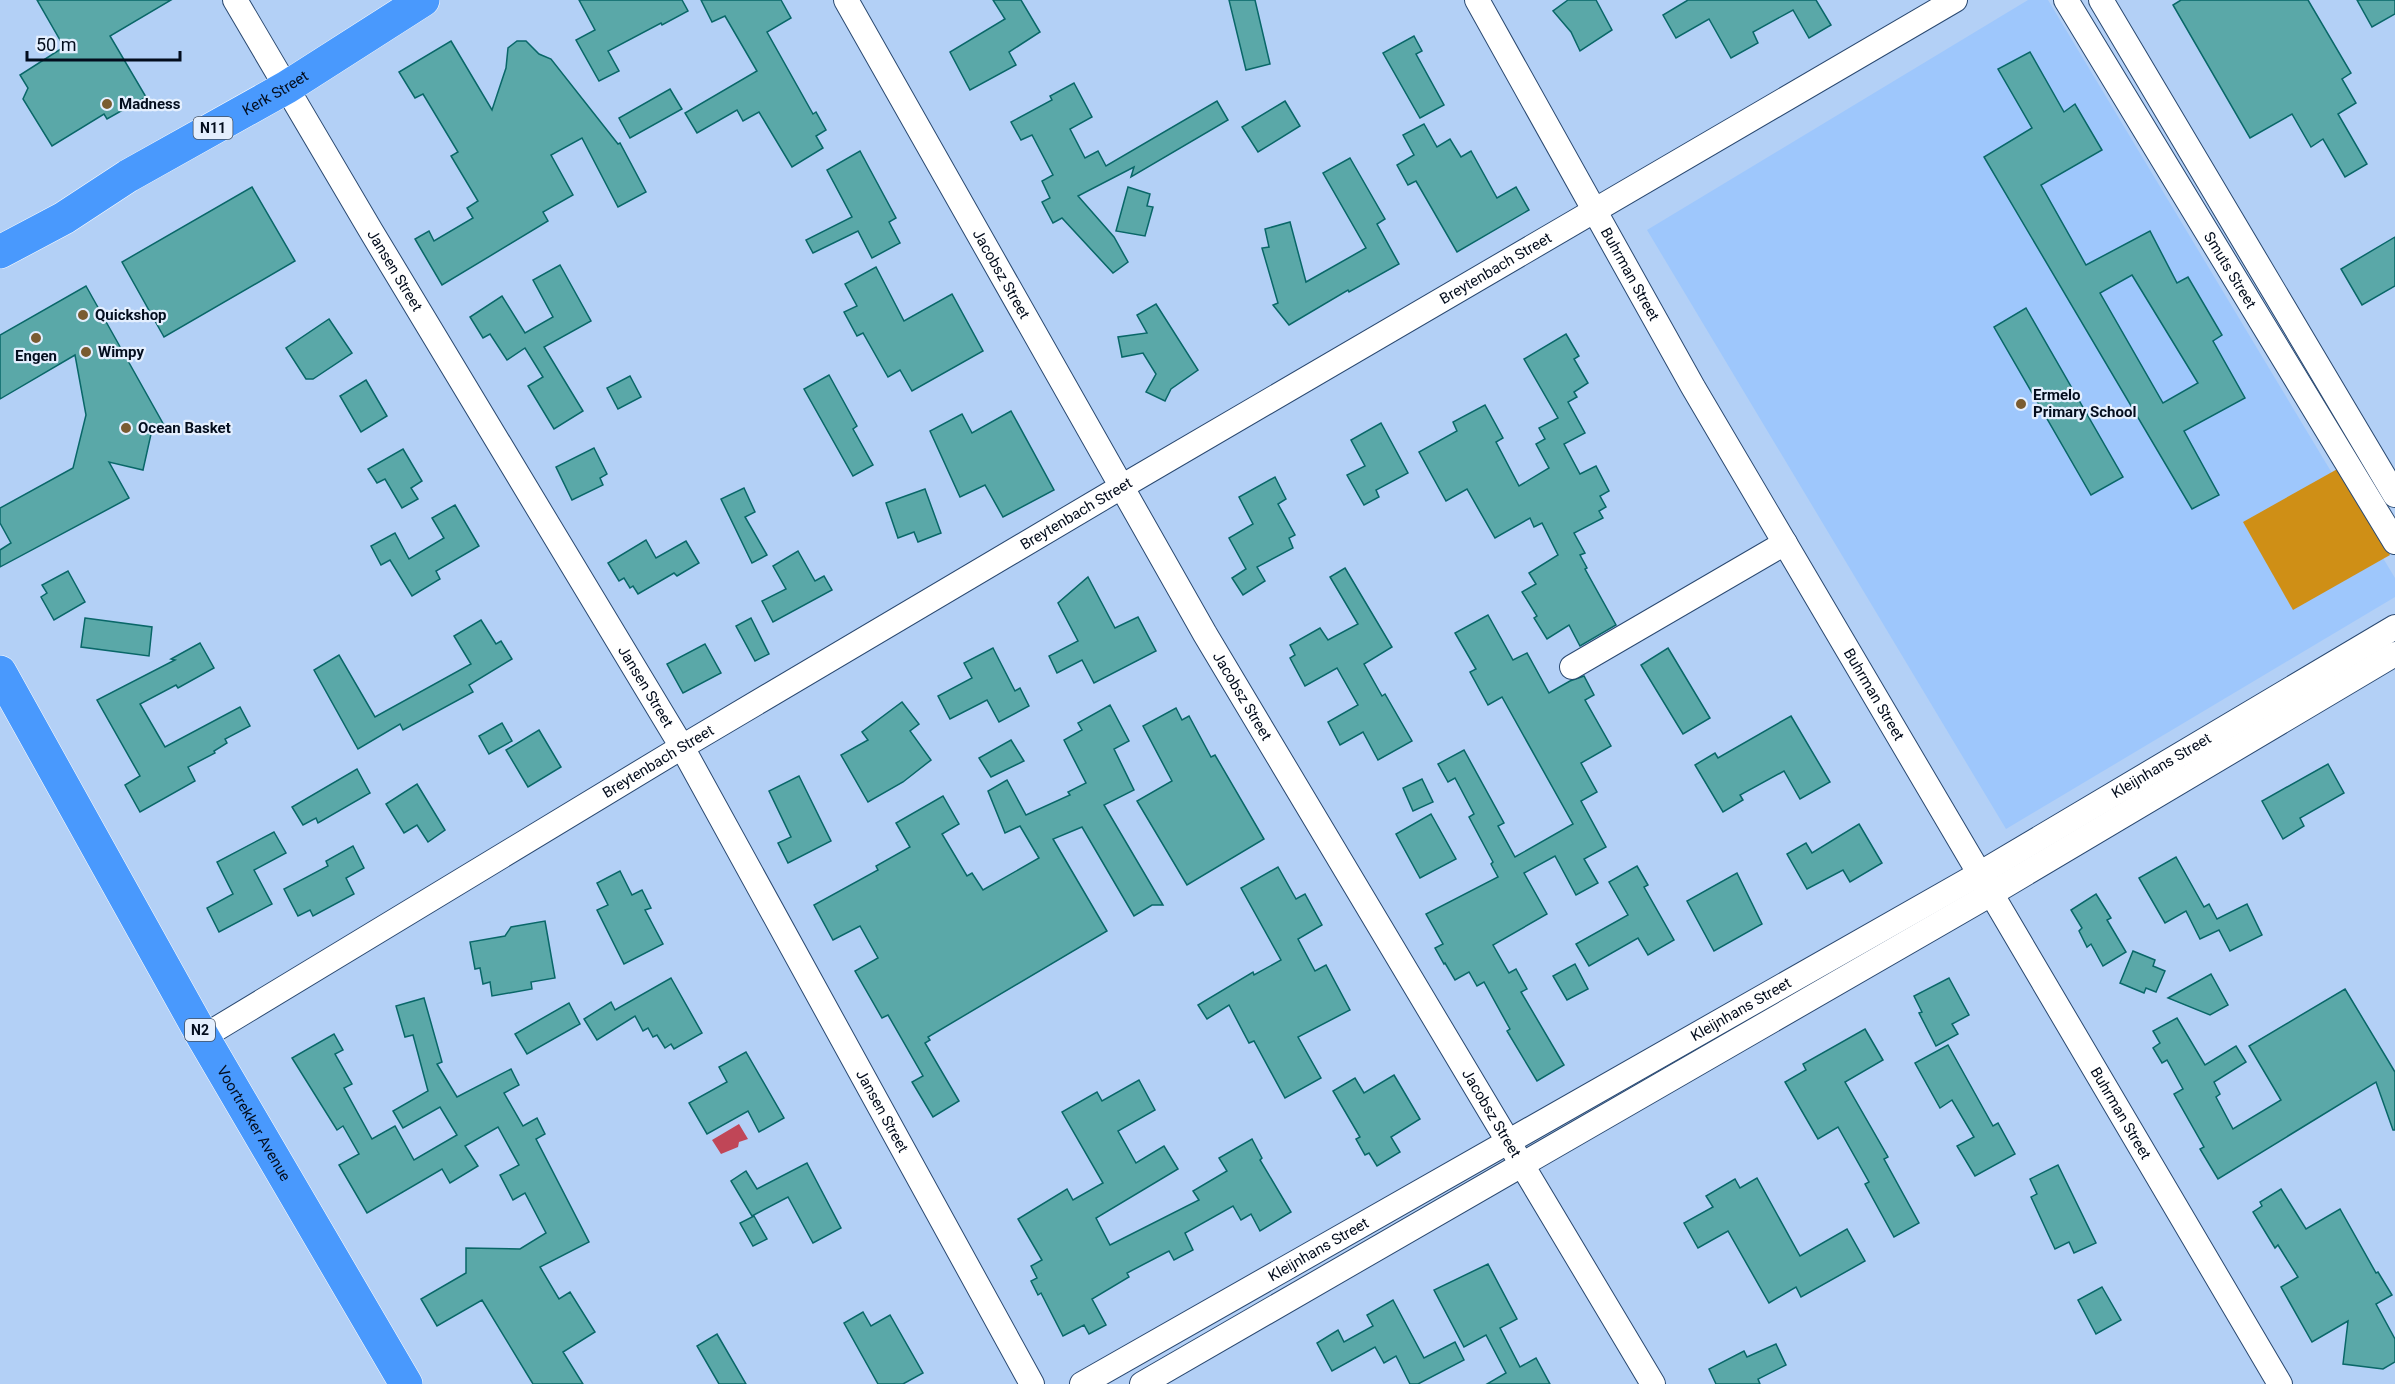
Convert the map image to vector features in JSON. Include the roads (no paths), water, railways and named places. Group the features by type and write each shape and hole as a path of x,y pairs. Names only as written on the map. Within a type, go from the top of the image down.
{"highway":[{"name":"Kerk Street","path":"0,252 64,218 128,176 287,87 423,0"},
{"name":"Voortrekker Avenue","path":"0,672 203,1037 406,1384"}],"street":[{"name":"Jansen Street","path":"235,0 371,231 682,747 1032,1384"},
{"name":"Jacobsz Street","path":"846,0 1205,634 1653,1384"},
{"name":"Buhrman Street","path":"1477,0 1693,387 2280,1384"},
{"name":"Breytenbach Street","path":"203,1037 682,747 1123,486 1955,0"},
{"name":"Smuts Street","path":"2066,0 2395,542"},
{"name":"Smuts Street","path":"2101,0 2395,495"},
{"path":"1572,667 1785,543"},
{"name":"Kleijnhans Street","path":"1142,1384 1522,1164 1985,884 2395,627"},
{"name":"Kleijnhans Street","path":"1082,1384 1509,1141 1985,884 2395,654"}],"place":[{"name":"Madness","path":"107,104"},
{"name":"Quickshop","path":"83,315"},
{"name":"Engen","path":"36,338"},
{"name":"Wimpy","path":"86,352"},
{"name":"Ermelo Primary School","path":"2021,404"},
{"name":"Ocean Basket","path":"126,428"}]}
